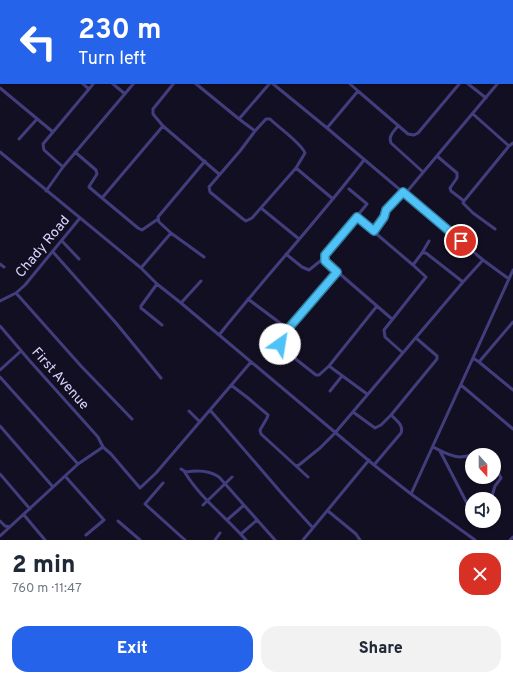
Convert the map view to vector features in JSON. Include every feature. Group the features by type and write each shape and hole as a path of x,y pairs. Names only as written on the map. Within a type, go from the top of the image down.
{"street":[{"path":"83,84 89,89"},
{"path":"63,167 43,148 43,144 93,84"},
{"path":"113,84 125,94"},
{"path":"46,191 63,167 133,84"},
{"path":"173,84 152,112 163,126 220,174"},
{"path":"196,84 255,131"},
{"path":"239,119 270,84"},
{"path":"272,84 327,128 483,260 509,279"},
{"path":"350,84 398,126 411,135 418,133 459,84"},
{"path":"468,84 486,98"},
{"path":"374,231 384,217 386,210 423,172 497,84"},
{"path":"0,88 53,132"},
{"path":"327,128 358,91"},
{"path":"473,114 509,146"},
{"path":"19,139 37,119"},
{"path":"266,119 270,119 299,144 304,149 305,153 296,168 250,220 246,221 210,192 209,186 240,151 255,131 266,119"},
{"path":"102,198 163,126"},
{"path":"398,126 390,136 389,140 404,156 423,172"},
{"path":"464,201 513,143"},
{"path":"0,152 141,268 157,284 374,465 411,494 475,540"},
{"path":"76,152 96,170 97,174 89,187 142,230 158,219 158,217 205,161"},
{"path":"437,156 457,173 457,178 450,189 464,201 463,203 473,213 495,229"},
{"path":"220,335 248,299 364,160"},
{"path":"296,168 332,199"},
{"path":"286,254 302,267 309,270 324,258 367,204 349,189"},
{"path":"261,208 299,239"},
{"path":"357,217 425,276 425,280 384,330 385,336 403,353"},
{"name":"Chady Road","path":"0,301 16,293 25,285 80,218"},
{"path":"158,219 170,233 204,257"},
{"path":"141,268 170,233"},
{"path":"62,240 79,259"},
{"path":"413,265 429,241"},
{"path":"53,252 116,323 161,378"},
{"path":"422,253 426,253 463,282"},
{"path":"324,258 325,261 337,272 392,319"},
{"path":"296,466 320,448 335,433 483,260"},
{"path":"0,264 4,267"},
{"path":"411,494 513,270"},
{"path":"337,272 288,329 280,344 288,353 316,375 319,375 329,366 377,306"},
{"path":"181,303 201,281"},
{"path":"157,284 141,308 162,325"},
{"path":"16,293 132,419"},
{"path":"248,299 288,329"},
{"path":"479,362 513,322"},
{"name":"First Avenue","path":"0,326 98,437 103,447 111,454 140,488 156,473 200,422"},
{"path":"353,412 375,428 381,425 391,415 437,359 437,356 416,338"},
{"path":"0,370 21,351"},
{"path":"473,358 513,390"},
{"path":"189,411 200,422 251,362"},
{"path":"329,366 367,394"},
{"path":"330,391 342,376"},
{"path":"0,378 78,464"},
{"path":"231,385 266,412 267,418 260,432 308,477"},
{"path":"461,385 513,429"},
{"path":"210,410 279,491 313,528"},
{"path":"374,465 401,433 401,426 391,415"},
{"path":"0,426 53,487"},
{"path":"0,536 78,464 103,447"},
{"path":"433,447 458,457 465,456"},
{"path":"440,451 465,499"},
{"path":"303,540 369,460"},
{"path":"246,540 208,500 183,470 196,470 213,473 275,540"},
{"path":"0,474 30,509"},
{"path":"65,476 104,520 86,535"},
{"path":"203,505 232,477"},
{"path":"163,483 145,504 186,540"},
{"path":"227,520 243,506"},
{"path":"328,511 356,534 360,540"},
{"path":"24,515 45,540"},
{"path":"240,534 257,520"},
{"path":"0,521 5,526 10,527"},
{"path":"118,521 140,540"},
{"path":"215,540 220,533"},
{"path":"268,540 272,537"},
{"path":"510,540 513,537"}],"route":[{"path":"280,344 288,329 337,272 325,261 325,255 357,217 374,231 384,217 386,210 403,192 461,241"}]}
